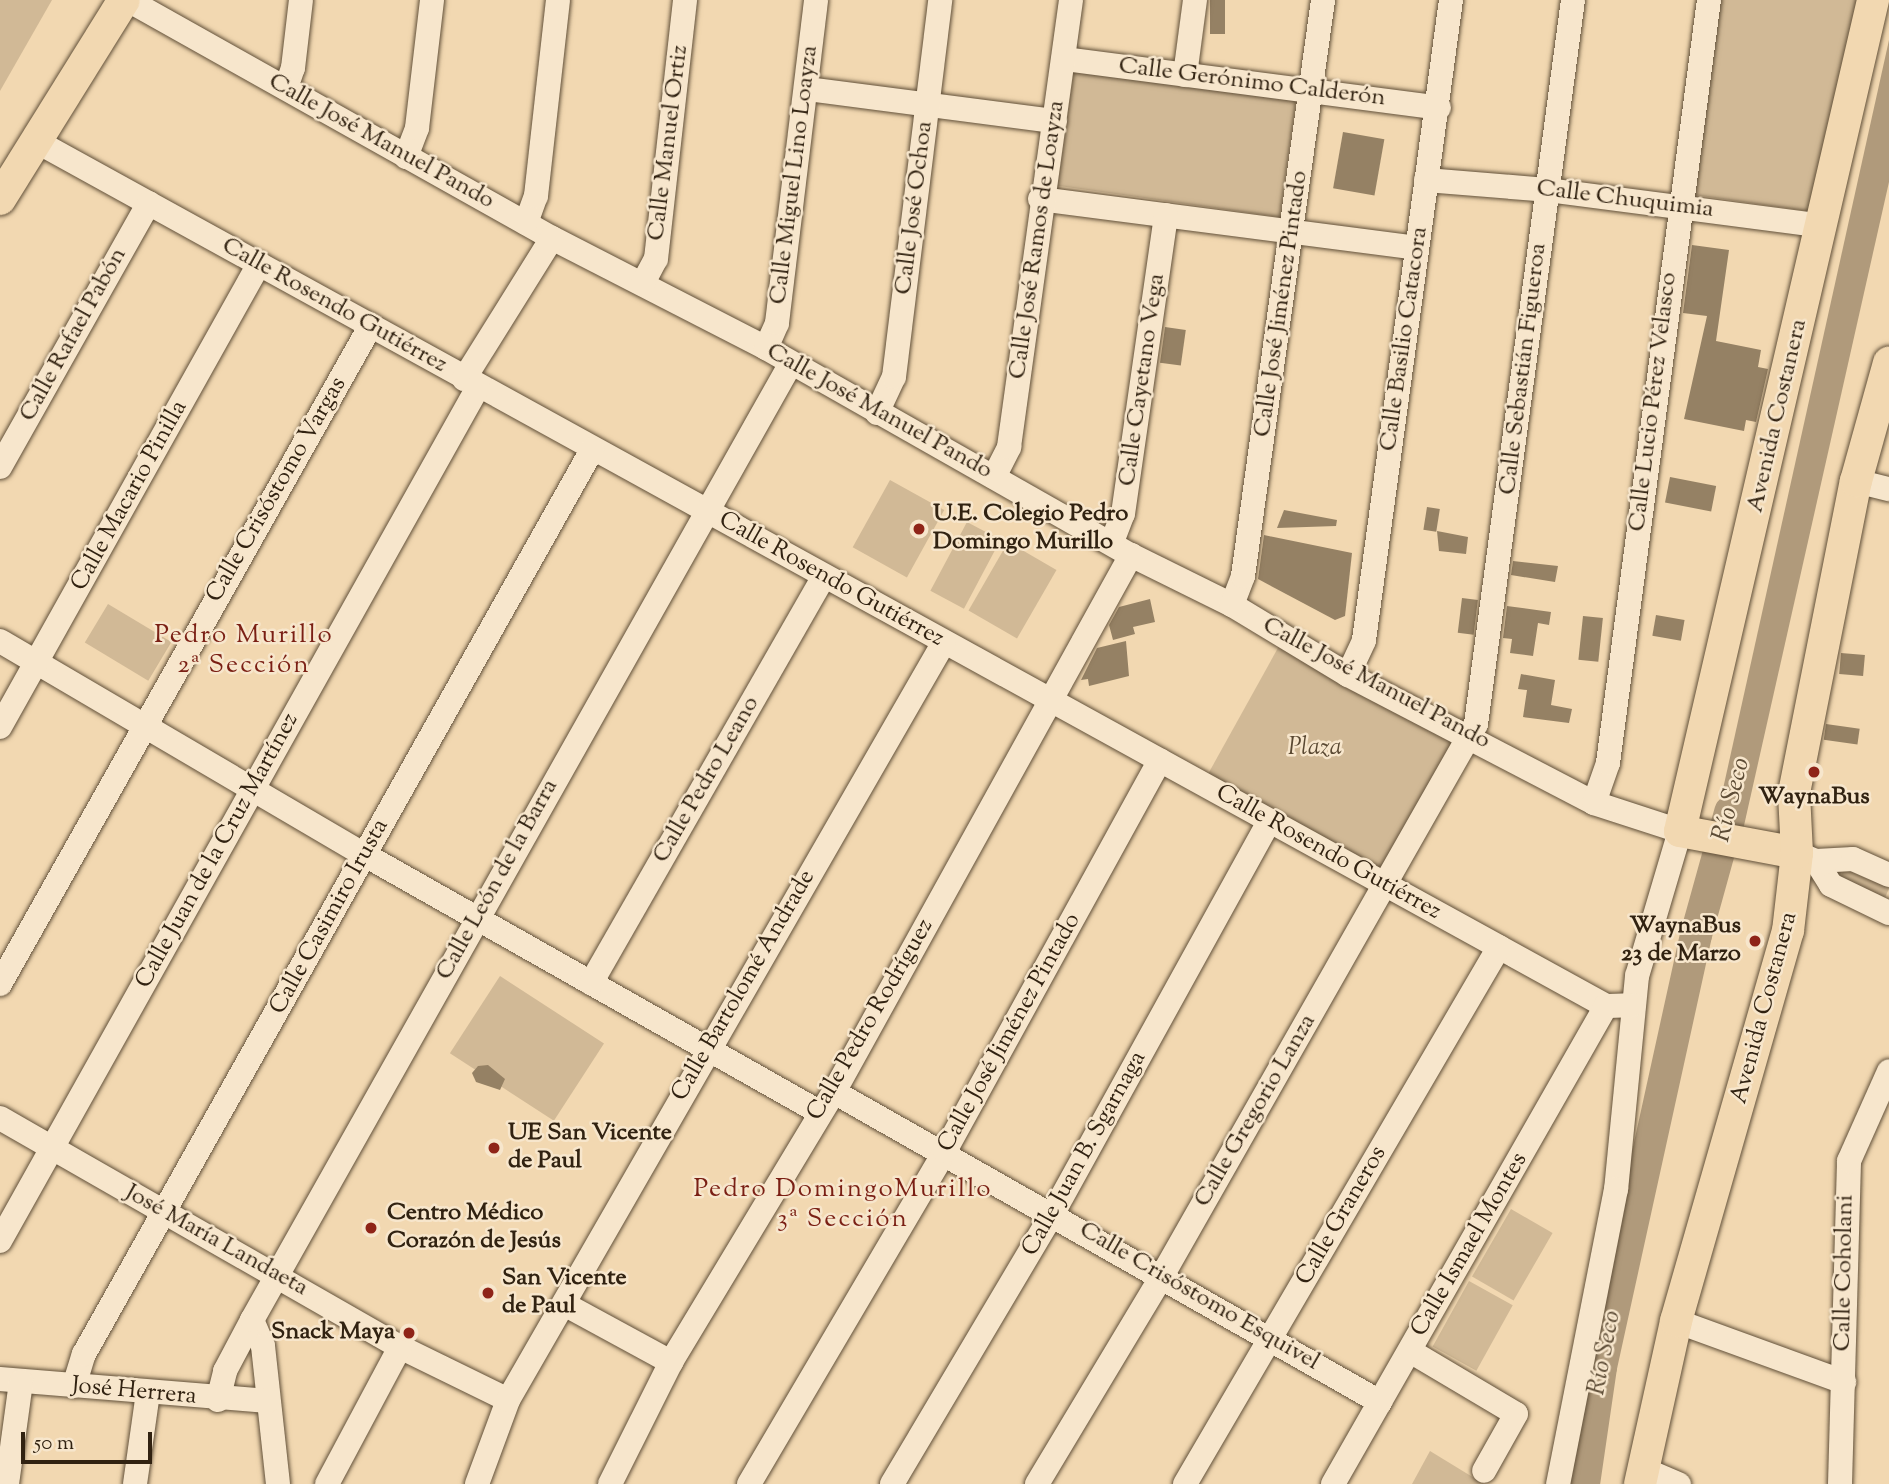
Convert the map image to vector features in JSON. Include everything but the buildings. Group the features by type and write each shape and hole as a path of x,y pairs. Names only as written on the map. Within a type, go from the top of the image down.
{"main road":[{"path":"0,199 34,140 126,0"},
{"name":"Avenida Costanera","path":"1695,832 1873,0"},
{"name":"Avenida Costanera","path":"1642,1476 1676,1321 1780,968 1806,857 1794,793 1856,481 1889,363"},
{"name":"Calle José Manuel Pando","path":"1695,832 1806,857"}],"street":[{"name":"Calle José Manuel Pando","path":"126,0 552,238 766,348 790,365 1121,548 1232,605 1348,675 1469,735 1594,803 1695,832"},
{"path":"286,89 293,68 301,0"},
{"path":"406,157 417,128 432,0"},
{"path":"526,223 536,196 558,0"},
{"name":"Calle Manuel Ortiz","path":"643,283 656,259 685,0"},
{"name":"Calle Miguel Lino Loayza","path":"766,348 777,323 816,0"},
{"name":"Calle José Ochoa","path":"877,413 894,377 940,0"},
{"name":"Calle José Ramos de Loayza","path":"994,477 1009,447 1040,199 1055,121 1071,0"},
{"path":"1185,75 1195,0"},
{"name":"Calle José Jiménez Pintado","path":"1232,605 1243,576 1313,91 1323,0"},
{"name":"Calle Basilio Catacora","path":"1348,675 1364,640 1426,180 1440,108 1451,0"},
{"name":"Calle Sebastián Figueroa","path":"1469,735 1480,711 1573,0"},
{"name":"Calle Lucio Pérez Velasco","path":"1594,803 1608,764 1709,0"},
{"name":"Calle Gerónimo Calderón","path":"1064,59 1440,108"},
{"path":"807,89 1055,121"},
{"name":"Calle Rosendo Gutiérrez","path":"34,140 592,450 1606,1006"},
{"name":"Calle Chuquimia","path":"1426,180 1680,205 1823,226"},
{"path":"1040,199 1417,248"},
{"name":"Calle Rafael Pabón","path":"0,467 149,203"},
{"name":"Calle Cayetano Vega","path":"1121,548 1123,514 1166,215"},
{"name":"Calle Juan de la Cruz Martínez","path":"0,1241 253,789 552,238"},
{"name":"Calle Macario Pinilla","path":"0,727 259,264"},
{"name":"Calle Crisóstomo Vargas","path":"0,984 371,325"},
{"name":"Calle León de la Barra","path":"219,1400 225,1371 252,1320 476,918 790,365"},
{"name":"Calle Casimiro Irusta","path":"74,1385 84,1354 592,450"},
{"path":"1856,481 1889,489"},
{"name":"Calle Pedro Rodríguez","path":"610,1484 671,1362 819,1112 834,1092 1048,699 1121,548"},
{"name":"Calle Pedro Leano","path":"591,983 824,576"},
{"path":"0,641 365,855 819,1112"},
{"name":"Calle Bartolomé Andrade","path":"477,1484 508,1400 944,642"},
{"name":"Calle Gregorio Lanza","path":"1037,1484 1162,1276 1469,735"},
{"name":"Calle José Jiménez Pintado","path":"749,1484 945,1152 1160,760"},
{"name":"Calle Juan B. Sgarnaga","path":"892,1484 1053,1213 1269,821"},
{"path":"1558,1484 1616,1189 1631,1053 1632,1005 1695,832"},
{"path":"1806,857 1853,859 1889,875"},
{"path":"1806,857 1831,885 1889,913"},
{"name":"Calle Graneros","path":"1185,1484 1499,947"},
{"path":"1606,1006 1632,1005"},
{"name":"Calle Ismael Montes","path":"1333,1484 1606,1006"},
{"name":"Calle Coholani","path":"1840,1484 1849,1161 1889,1071"},
{"name":"Calle Crisóstomo Esquivel","path":"834,1092 1053,1213 1380,1402"},
{"name":"José María Landaeta","path":"0,1118 279,1275 400,1347 508,1400"},
{"path":"564,1304 671,1362"},
{"path":"252,1320 263,1346 278,1484"},
{"path":"1676,1321 1844,1382"},
{"path":"327,1484 400,1347"},
{"path":"1410,1351 1516,1414 1484,1471"},
{"path":"7,1484 11,1380"},
{"name":"José Herrera","path":"11,1380 219,1400 268,1401"},
{"path":"135,1484 148,1393"},
{"path":"1642,1476 1679,1484"}],"green space":[{"path":"0,0 52,0 0,91"},
{"path":"1721,0 1859,0 1814,212 1695,195"},
{"path":"1074,70 1296,101 1280,217 1058,186"},
{"path":"890,480 944,510 907,577 853,547"},
{"path":"967,522 1001,540 964,609 930,591"},
{"path":"1008,542 1056,570 1017,638 968,610"},
{"path":"108,604 171,642 148,681 85,643"},
{"name":"Plaza","path":"1279,646 1455,743 1384,871 1208,774"},
{"path":"1844,869 1889,888 1885,897 1840,878"},
{"path":"500,976 604,1044 554,1121 450,1053"},
{"path":"1511,1209 1553,1233 1514,1301 1472,1277"},
{"path":"1469,1281 1513,1305 1476,1371 1433,1347"},
{"path":"1430,1451 1484,1484 1412,1484"}],"water":[{"name":"Río Seco","path":"1889,40 1889,182 1743,830 1715,825"}],"waterway":[{"name":"Río Seco","path":"1584,1484 1601,1367 1696,935 1730,812"}],"place":[{"name":"U.E. Colegio Pedro Domingo Murillo","path":"919,529"},
{"name":"WaynaBus","path":"1814,772"},
{"name":"WaynaBus 23 de Marzo","path":"1755,941"},
{"name":"UE San Vicente de Paul","path":"494,1148"},
{"name":"Centro Médico Corazón de Jesús","path":"371,1228"},
{"name":"San Vicente de Paul","path":"488,1293"},
{"name":"Snack Maya","path":"409,1333"}],"district":[{"name":"Pedro Murillo 2ª Sección","path":"244,651"},
{"name":"Pedro DomingoMurillo 3ª Sección","path":"843,1205"}]}
